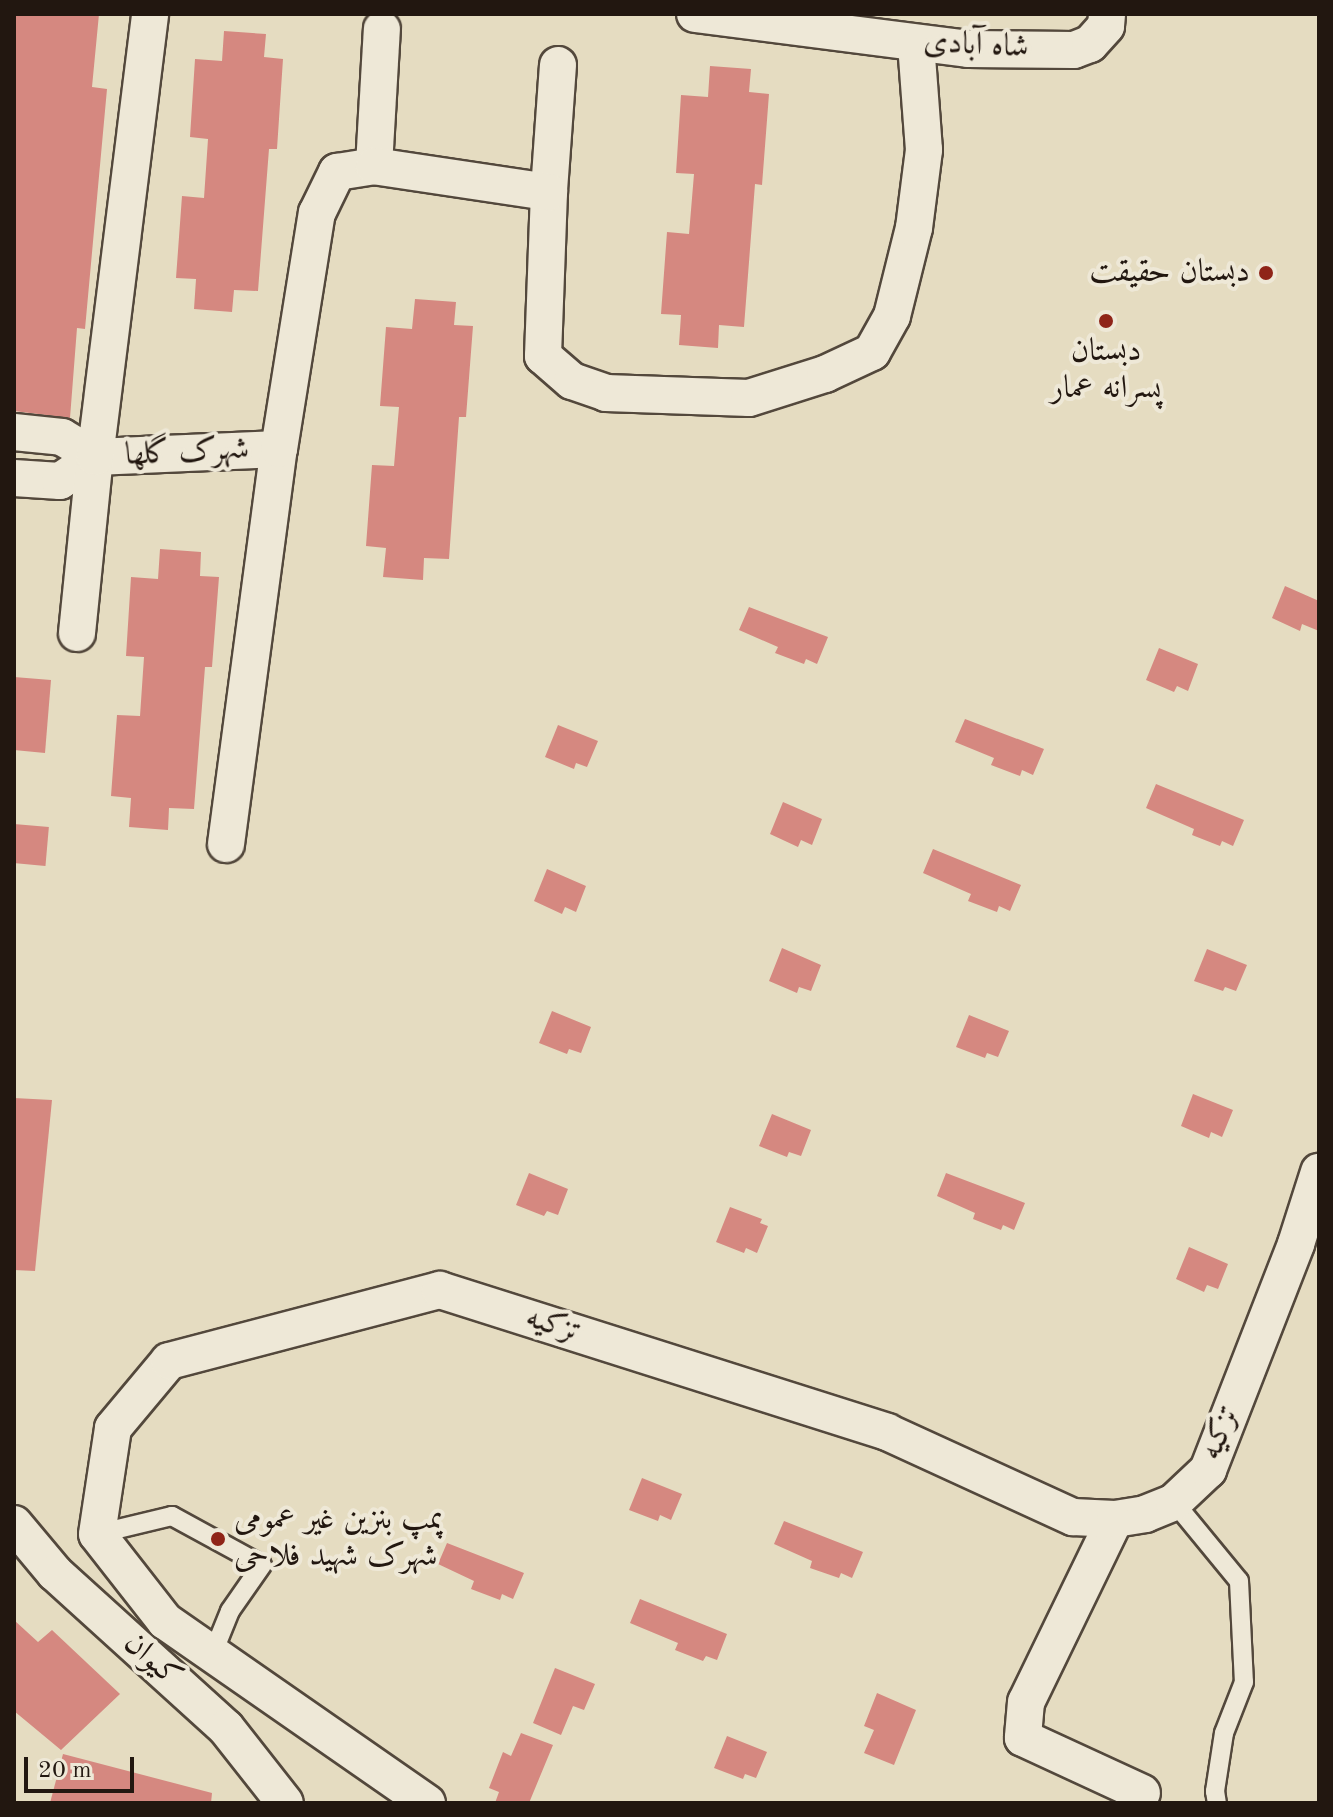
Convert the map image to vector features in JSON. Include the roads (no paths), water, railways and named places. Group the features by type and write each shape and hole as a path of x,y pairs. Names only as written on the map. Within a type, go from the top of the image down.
{"street":[{"path":"77,633 95,457 150,14"},
{"name":"شاه آبادی","path":"695,14 968,49 1074,50 1090,44 1106,20"},
{"path":"374,166 382,29"},
{"path":"558,65 549,192 543,356 572,381 606,393 749,398 825,374 872,352 892,316 914,228 924,150 916,44"},
{"path":"226,844 279,449 317,213 337,172 374,166 549,192"},
{"name":"شهرک گلها","path":"14,432 62,437 95,457"},
{"name":"شهرک گلها","path":"14,478 60,481 95,457 279,449"},
{"name":"تزکیه","path":"97,1534 113,1428 169,1361 440,1290 887,1432 1073,1517 1115,1519 1145,1514 1174,1502 1208,1470 1296,1244 1319,1172"},
{"path":"1115,1519 1026,1702 1023,1738 1142,1793"},
{"name":"کیوان","path":"14,1524 55,1573 226,1728 285,1803"},
{"path":"97,1534 165,1621 427,1803"}],"lane":[{"path":"1174,1502 1239,1581 1244,1682 1224,1733 1215,1791 1217,1803"},
{"path":"97,1534 172,1516 262,1565 230,1611 213,1653"}],"place":[{"name":"دبستان حقیقت","path":"1266,273"},
{"name":"دبستان پسرانه عمار","path":"1106,321"},
{"name":"پمپ بنزین غیر عمومی شهرک شهید فلاحی","path":"218,1539"}]}
